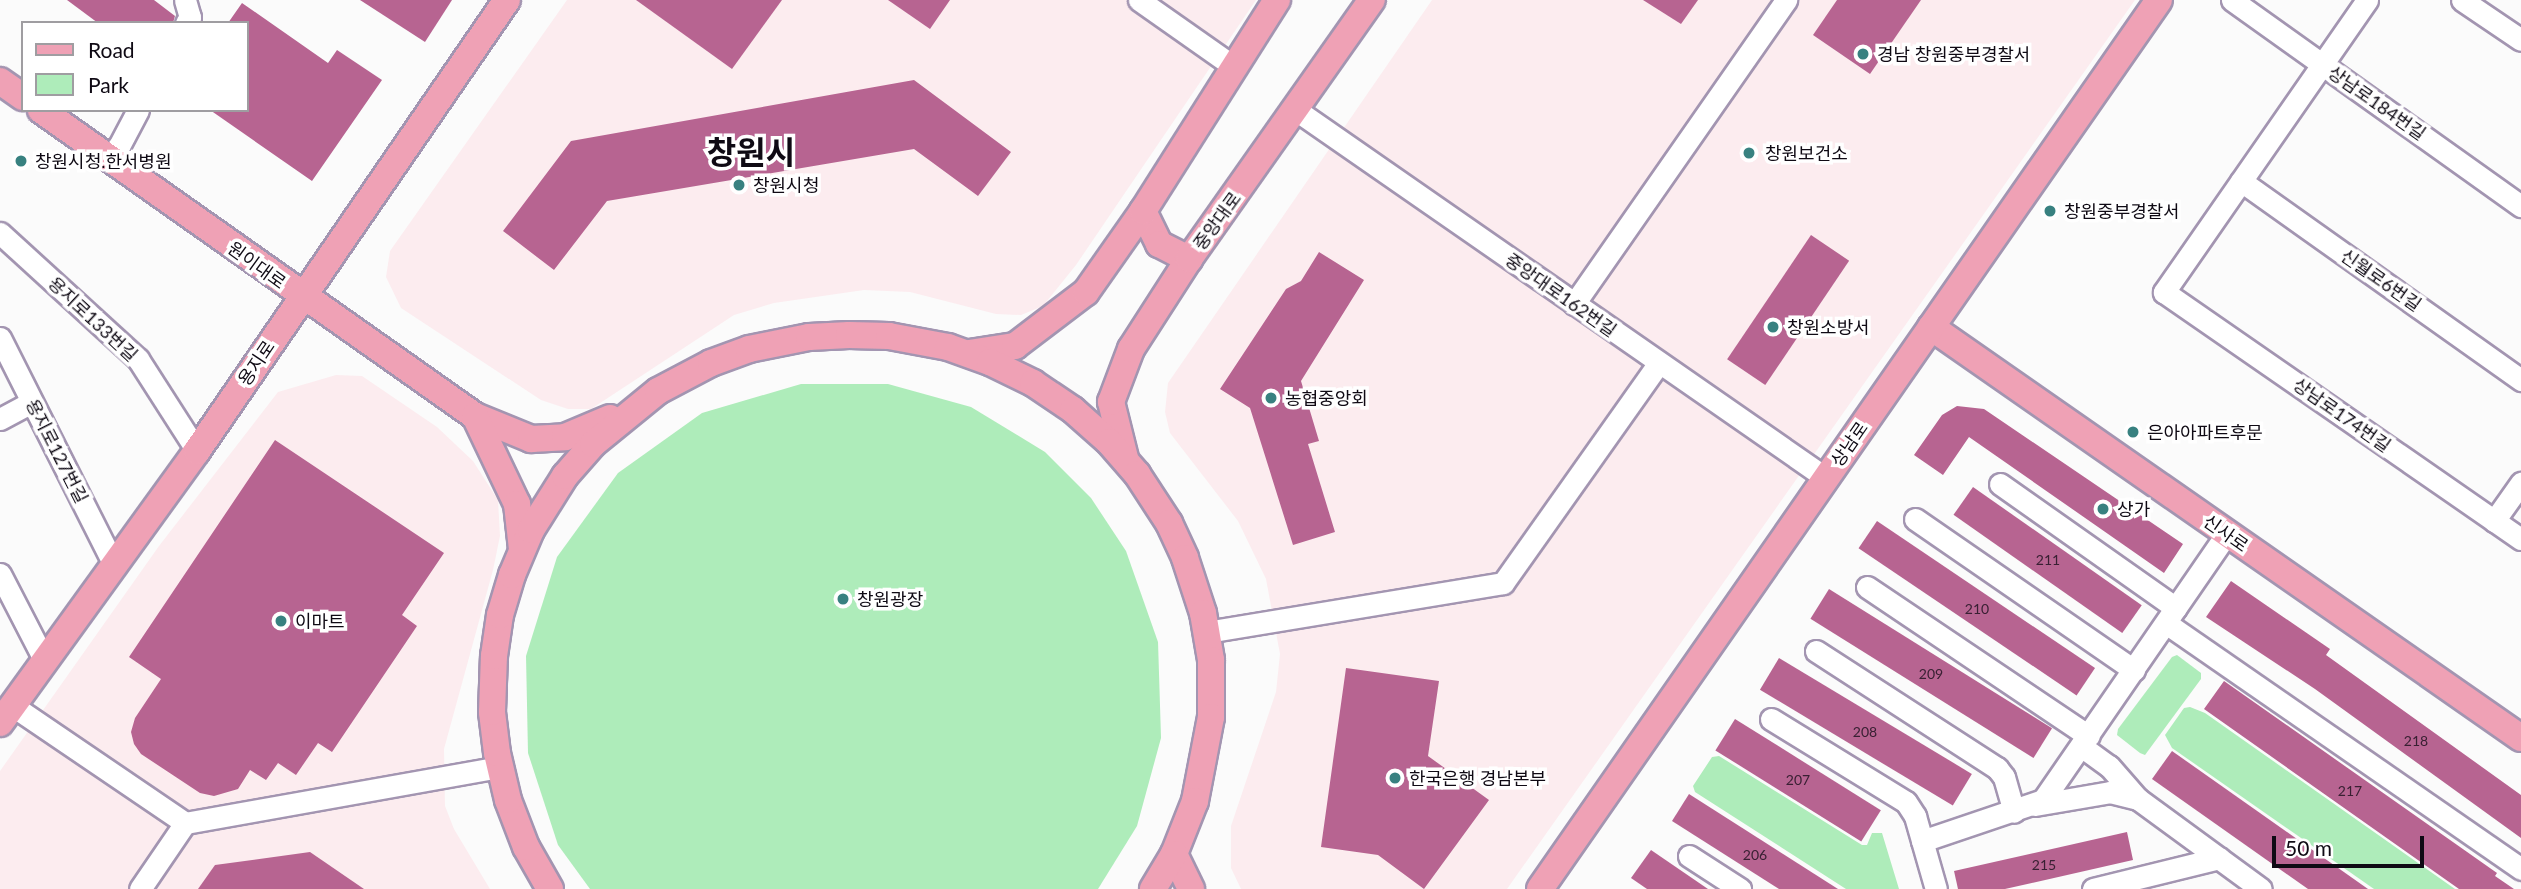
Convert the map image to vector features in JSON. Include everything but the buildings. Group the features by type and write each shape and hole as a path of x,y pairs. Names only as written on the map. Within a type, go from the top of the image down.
{"main road":[{"name":"용지로","path":"6,714 197,452 301,296 507,0"},
{"path":"968,354 1015,346 1086,292 1143,211 1277,0"},
{"name":"중앙대로","path":"1125,460 1111,402 1131,349 1189,259 1372,0"},
{"name":"상남로","path":"1540,889 2159,0"},
{"path":"0,81 21,96"},
{"name":"원이대로","path":"44,112 301,296 475,416 531,439 565,437 599,424 658,391"},
{"path":"1143,211 1159,244 1189,259"},
{"name":"신사로","path":"1931,327 2521,738"},
{"path":"550,889 519,831 499,767 493,726 494,656 504,601 522,549 552,494 578,460 616,422 658,391 730,356 808,337 889,336 968,354 1012,372 1054,396 1091,425 1125,460 1149,490 1178,540 1198,594 1207,632 1212,689 1208,746 1195,801 1174,854 1153,889"},
{"name":"원이대로","path":"475,416 517,504 522,549"},
{"path":"1174,854 1191,889"}],"street":[{"path":"1139,0 1233,66"},
{"path":"1574,304 1786,0"},
{"name":"상남로184번길","path":"2232,0 2521,206"},
{"path":"2241,181 2367,0"},
{"path":"2462,0 2521,40"},
{"name":"중앙대로162번길","path":"1296,110 1826,478"},
{"path":"107,157 119,146 137,112"},
{"name":"상남로174번길","path":"2241,181 2164,292 2521,539"},
{"name":"신월로6번길","path":"2241,181 2521,380"},
{"name":"용지로133번길","path":"0,233 138,359 197,452"},
{"name":"용지로127번길","path":"0,338 114,565"},
{"path":"1207,632 1503,583 1659,363"},
{"path":"0,419 32,402"},
{"path":"2494,521 2521,483"},
{"path":"2000,484 2171,615 2521,869"},
{"path":"1915,519 2134,670"},
{"path":"2024,808 2052,789 2227,533"},
{"path":"0,574 45,661"},
{"path":"1867,587 2085,741 2138,799 2261,889"},
{"path":"1816,651 1997,768 2024,808"},
{"path":"6,714 184,823 499,767"},
{"path":"1772,719 1906,802 1915,816 1937,889"},
{"path":"1922,841 2024,808 2110,792 2138,799"},
{"path":"140,889 184,823"},
{"path":"1689,856 1740,889"},
{"path":"2093,889 2219,858"}],"shaded area":[{"path":"567,0 1256,0 1076,265 1043,306 1021,315 996,314 910,292 864,290 774,303 734,315 591,409 568,409 541,400 401,308 386,277 390,251"},
{"path":"1432,0 2135,0 1507,889 1241,889 1231,868 1231,826 1276,692 1280,654 1266,579 1238,521 1170,433 1165,412 1168,383"},
{"path":"336,375 362,376 437,427 473,461 498,500 500,536 493,570 444,749 445,806 454,829 490,889 0,889 0,771 159,546 278,392"}],"green space":[{"name":"창원광장","path":"801,384 888,384 971,407 1045,452 1091,498 1126,551 1158,642 1161,738 1137,826 1098,889 590,889 558,845 528,753 526,656 557,557 618,473 702,413"},
{"path":"2177,655 2201,673 2201,679 2145,755 2117,735 2118,729 2172,657"},
{"path":"2190,707 2205,713 2455,889 2374,889 2172,748 2165,735 2184,708"},
{"path":"1719,756 1862,845 1867,845 1872,833 1882,833 1899,889 1846,889 1695,792 1693,786 1712,757"}],"place":[{"name":"경남 창원중부경찰서","path":"1863,54"},
{"name":"창원보건소","path":"1749,153"},
{"name":"창원시청.한서병원","path":"21,161"},
{"name":"창원시청","path":"739,185"},
{"name":"창원중부경찰서","path":"2050,211"},
{"name":"창원소방서","path":"1773,327"},
{"name":"농협중앙회","path":"1271,398"},
{"name":"은아아파트후문","path":"2133,432"},
{"name":"상가","path":"2103,509"},
{"name":"창원광장","path":"843,599"},
{"name":"이마트","path":"281,621"},
{"name":"한국은행 경남본부","path":"1395,778"}],"district":[{"name":"창원시","path":"751,152"}]}
